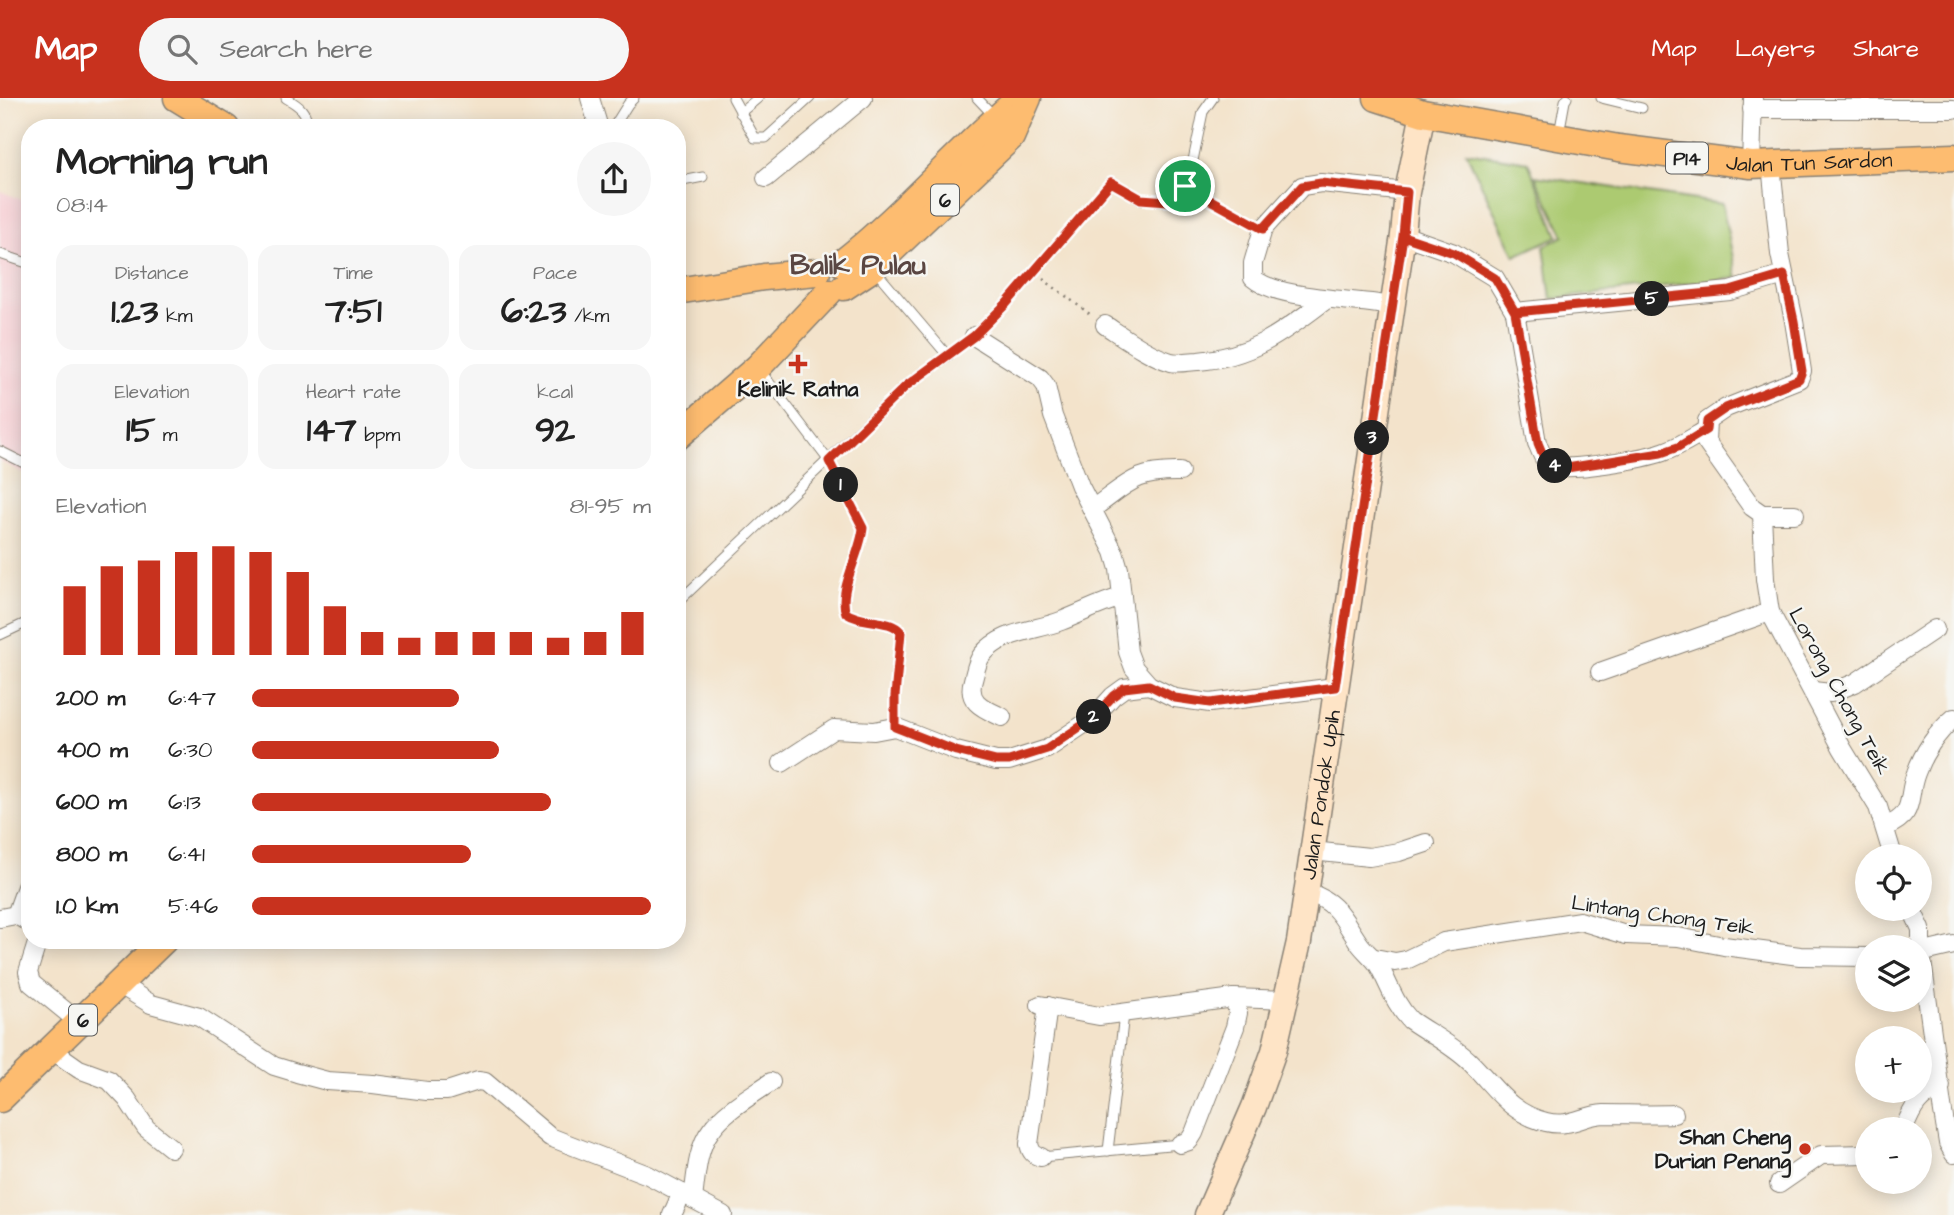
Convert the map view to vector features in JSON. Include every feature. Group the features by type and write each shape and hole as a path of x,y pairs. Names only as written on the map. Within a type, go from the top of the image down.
{"main road":[{"path":"177,98 211,119"},
{"name":"6","path":"686,430 758,367 833,278 996,118 1020,98"},
{"name":"6","path":"686,290 764,277 833,278 873,268 1011,137 1028,98"},
{"name":"Jalan Tun Sardon","path":"1377,98 1424,105 1619,148 1761,165 1954,157"},
{"name":"Jalan Pondok Upih","path":"1207,1215 1254,1107 1274,1051 1287,1000 1307,892 1403,236 1407,192 1424,105"},
{"name":"6","path":"0,1099 155,949"}],"street":[{"path":"590,98 596,119"},
{"path":"766,178 863,98"},
{"path":"1795,514 1762,514 1752,507 1706,442 1707,421 1726,408 1799,379 1802,371 1777,233 1761,165 1752,104 1954,109"},
{"path":"1392,306 1327,299 1263,287 1253,278 1252,262 1263,229 1302,186 1321,183 1407,192"},
{"path":"1403,236 1454,253 1495,278 1515,312 1538,443 1550,465 1567,468 1661,453 1678,447 1706,430"},
{"path":"1515,312 1730,291 1784,275"},
{"path":"1105,325 1173,363 1220,359 1259,346 1287,330 1327,299"},
{"path":"974,336 1040,378 1046,386 1053,416 1080,486 1114,552 1119,569 1128,652 1135,668 1149,685 1175,698 1210,703 1335,687"},
{"path":"1092,509 1136,477 1154,471 1180,472"},
{"name":"Lorong Chong Teik","path":"1762,514 1765,579 1770,612 1842,748 1878,807 1890,844"},
{"path":"1002,717 978,705 971,698 980,656 993,644 1024,630 1058,623 1105,601 1122,597"},
{"path":"1600,672 1770,612"},
{"path":"1813,691 1831,693 1855,683 1935,629"},
{"path":"782,763 834,729 874,731 895,727 956,751 996,761 1009,761 1047,749 1093,718 1124,688 1149,685"},
{"path":"1885,827 1903,816 1911,804 1914,776 1924,753 1954,718"},
{"path":"1311,851 1369,857 1399,852 1426,843"},
{"path":"1307,892 1334,904 1362,947 1374,958 1393,998 1409,1020 1462,1056 1509,1104 1532,1117 1560,1124 1604,1114 1674,1114"},
{"path":"15,919 21,902"},
{"name":"Lintang Chong Teik","path":"1374,958 1395,962 1406,960 1444,942 1580,921 1626,935 1678,937 1800,956 1855,957"},
{"path":"1932,950 1954,945"},
{"path":"35,949 28,972 31,983 80,1023"},
{"path":"120,984 150,1004 199,1017 274,1066 297,1073 327,1081 427,1091 447,1091 478,1081 485,1082 550,1137 648,1175 723,1215"},
{"path":"1041,1157 1035,1156 1029,1144 1044,1006 1099,1016 1234,998 1287,1000"},
{"path":"1180,1144 1189,1140 1194,1133 1235,1027 1238,1013 1234,998"},
{"path":"1929,1012 1948,1143 1954,1154"},
{"path":"52,1050 79,1069 109,1080 146,1128 171,1148"},
{"path":"672,1215 687,1196 709,1132 730,1112 771,1082"},
{"path":"1909,1117 1923,1095 1941,1086"},
{"path":"1779,1184 1821,1156 1855,1155"}],"lane":[{"path":"286,98 304,110 307,119"},
{"path":"733,98 755,138 766,138 810,98"},
{"path":"740,113 758,98"},
{"path":"977,98 996,118"},
{"path":"686,595 906,386 974,336 1111,182 1141,199 1168,201 1185,186 1190,175 1203,112 1213,98"},
{"path":"1559,135 1564,101 1567,98"},
{"path":"1601,98 1642,108"},
{"path":"618,119 629,100"},
{"path":"686,180 703,177"},
{"path":"0,254 21,261"},
{"path":"873,268 948,355"},
{"path":"758,367 829,461"},
{"path":"0,451 21,462"},
{"path":"0,636 21,626"},
{"path":"1108,1151 1124,1014"},
{"path":"1041,1157 1180,1144"}],"path":[{"path":"1185,186 1263,229"},
{"path":"1033,272 1105,325"},
{"path":"829,461 863,528 862,541 843,598 846,613 854,619 893,625 901,632 895,727"}],"shaded area":[{"path":"0,191 21,199 21,472 0,461"}],"green space":[{"path":"1466,152 1528,162 1558,236 1515,256"},
{"path":"1535,176 1722,204 1737,278 1551,299 1544,246 1564,236"}],"place":[{"name":"Kelinik Ratna","path":"798,364"},
{"name":"Shan Cheng Durian Penang","path":"1805,1149"}],"district":[{"name":"Balik Pulau","path":"858,264"}],"route":[{"path":"1185,186 1168,201 1141,199 1111,182 1006,304 974,336 906,386 829,461 863,528 862,541 843,598 843,606 846,613 854,619 893,625 901,632 895,727 956,751 996,761 1009,761 1047,749 1093,718 1124,688 1137,685 1149,685 1175,698 1210,703 1335,687 1403,236 1454,253 1495,278 1515,312 1538,443 1550,465 1567,468 1634,459 1678,447 1706,430 1707,421 1726,408 1799,379 1802,371 1784,275 1730,291 1515,312 1495,278 1454,253 1403,236 1407,192 1321,183 1302,186 1263,229 1185,186"}]}
